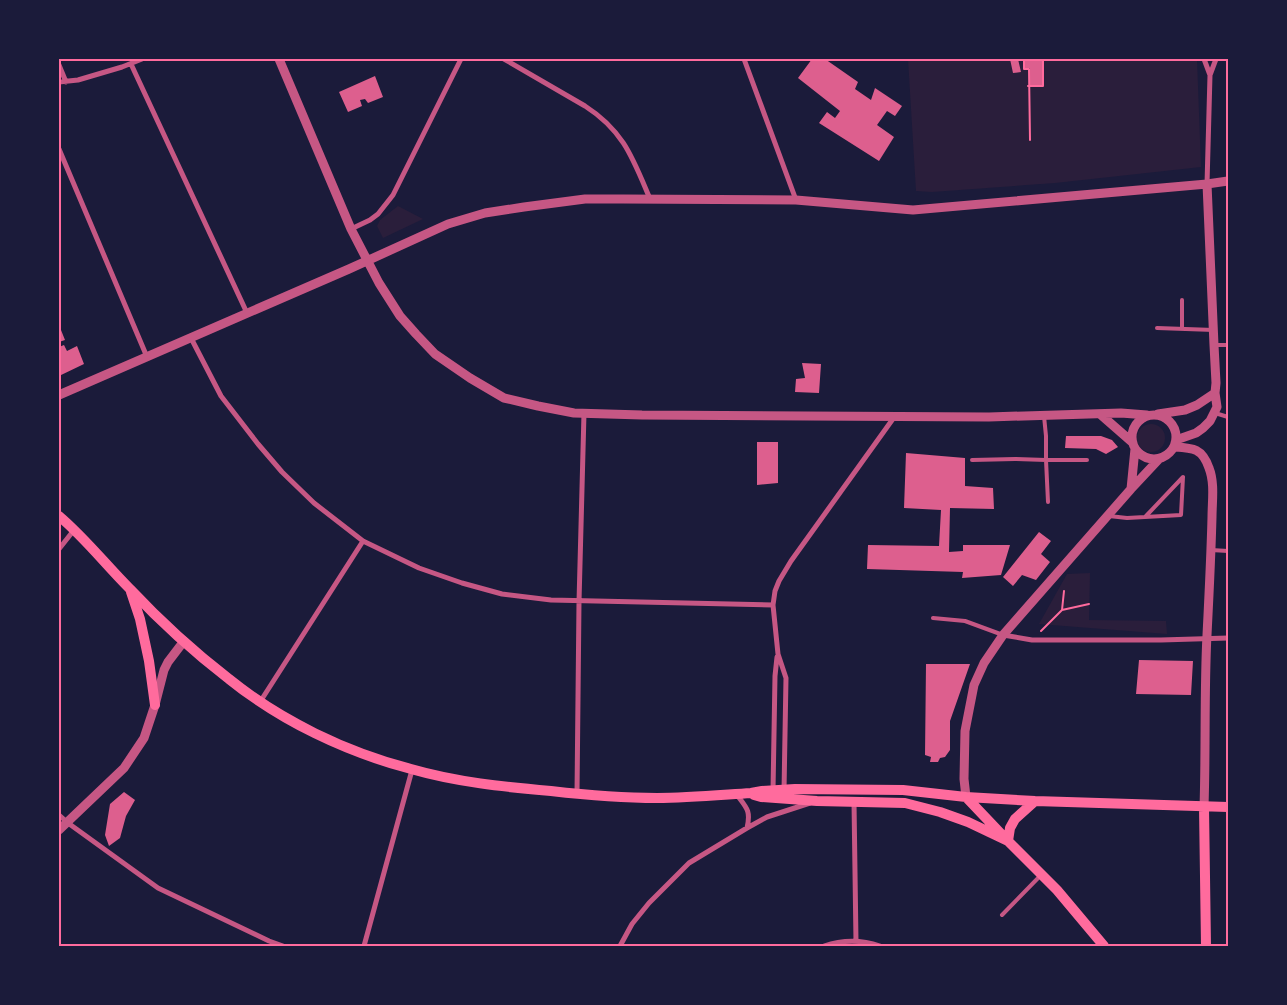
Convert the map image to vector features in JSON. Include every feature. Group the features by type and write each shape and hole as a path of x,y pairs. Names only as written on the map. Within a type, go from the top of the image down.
{"main road":[{"path":"59,516 74,529 131,591 229,680 260,702 314,734 412,770 503,787 577,794 656,798 751,793 762,797 778,794 903,790 966,797 1035,801 1228,807"},
{"path":"131,591 140,619 149,661 154,705"},
{"path":"778,794 817,801 905,803 968,822 1008,841"},
{"path":"966,797 1056,890 1104,946"},
{"path":"1008,841 1010,828 1015,819 1035,801"},
{"path":"1204,806 1206,946"}],"street":[{"path":"59,82 78,80 132,64 142,59"},
{"path":"280,59 351,228 379,283 400,316 435,354 504,398 574,412 642,415 1044,416 1121,413 1157,414 1186,410 1215,393"},
{"path":"351,228 370,220 378,214 393,195 461,59"},
{"path":"504,59 585,106 608,124 629,150 650,199"},
{"path":"744,59 796,200"},
{"path":"1204,59 1210,75"},
{"path":"1100,414 1140,454 1153,459 1166,455 1175,444 1203,428 1215,413 1217,407 1207,184 1210,75 1216,59"},
{"path":"132,64 247,313"},
{"path":"59,65 66,82"},
{"path":"59,149 148,357"},
{"path":"59,396 448,224 484,214 585,199 796,200 914,210 1207,184 1228,180"},
{"path":"191,338 221,396 282,472 314,503 363,541 419,568 502,594 551,600 772,605"},
{"path":"577,794 579,602 584,413"},
{"path":"1157,414 1170,421 1174,427 1176,434 1175,444"},
{"path":"1131,489 1134,446 1133,429 1136,422 1147,415"},
{"path":"778,794 786,678 778,654 772,605 775,591 791,560 895,416"},
{"path":"1175,444 1192,448 1206,459 1210,470 1212,487 1204,806"},
{"path":"966,797 964,731 974,685 984,663 1003,635 1160,458"},
{"path":"59,549 74,529"},
{"path":"260,702 363,541"},
{"path":"1003,635 1032,640 1228,638"},
{"path":"59,830 124,768 144,738 164,670 184,641"},
{"path":"778,654 775,676 778,794"},
{"path":"364,946 412,770"},
{"path":"736,794 748,811 749,817 746,828"},
{"path":"620,946 632,924 649,903 689,863 768,816 817,801"},
{"path":"854,801 856,942"},
{"path":"59,815 158,888 283,946"},
{"path":"824,946 834,943 856,942 880,946"}],"lane":[{"path":"1182,300 1182,329"},
{"path":"1157,328 1214,330"},
{"path":"1214,345 1228,345"},
{"path":"1215,413 1228,417"},
{"path":"1044,416 1048,502"},
{"path":"972,460 1087,460"},
{"path":"1108,516 1127,518 1181,515 1183,477 1146,516"},
{"path":"1211,550 1228,551"},
{"path":"933,618 965,621 1003,635"},
{"path":"1002,915 1041,874"}],"path":[{"path":"1024,59 1024,69 1028,69 1030,140"},
{"path":"1028,86 1043,86 1044,59"},
{"path":"1062,610 1064,591"},
{"path":"1032,640 1062,610 1089,604"}],"shaded area":[{"path":"908,59 1197,59 1201,167 1055,183 932,192 916,191"},
{"path":"398,206 423,219 383,238 377,226 380,220"},
{"path":"1151,424 1161,428 1165,438 1161,448 1151,452 1141,448 1137,438 1141,428"},
{"path":"1090,573 1089,620 1166,621 1167,634 1039,624 1067,574"}],"building":[{"path":"812,59 825,59 858,82 855,89 871,100 875,88 902,106 895,116 887,111 877,125 894,137 879,161 819,123 827,112 835,118 840,111 798,78"},
{"path":"1010,59 1018,59 1021,72 1013,73"},
{"path":"1025,59 1043,59 1042,86 1029,86 1030,68 1025,68"},
{"path":"375,76 383,97 368,103 365,99 360,100 362,106 348,112 339,92"},
{"path":"61,330 65,340 59,342 59,331"},
{"path":"64,345 67,351 77,346 84,364 59,376 59,347"},
{"path":"802,363 821,364 819,393 795,392 796,379 805,378"},
{"path":"1066,436 1101,436 1112,440 1118,447 1106,454 1096,449 1065,448"},
{"path":"757,442 778,442 778,483 757,485"},
{"path":"906,453 965,458 965,486 993,488 994,509 950,508 949,552 963,551 963,545 1010,545 1001,575 962,578 963,572 867,569 868,545 939,546 941,510 904,508"},
{"path":"1039,532 1051,541 1041,554 1050,562 1036,580 1022,575 1013,586 1003,577"},
{"path":"1139,660 1193,661 1191,695 1136,694"},
{"path":"926,664 970,664 950,721 950,750 938,762 930,762 931,757 925,755"},
{"path":"124,792 135,800 126,816 120,838 109,846 105,835 110,804"}]}
